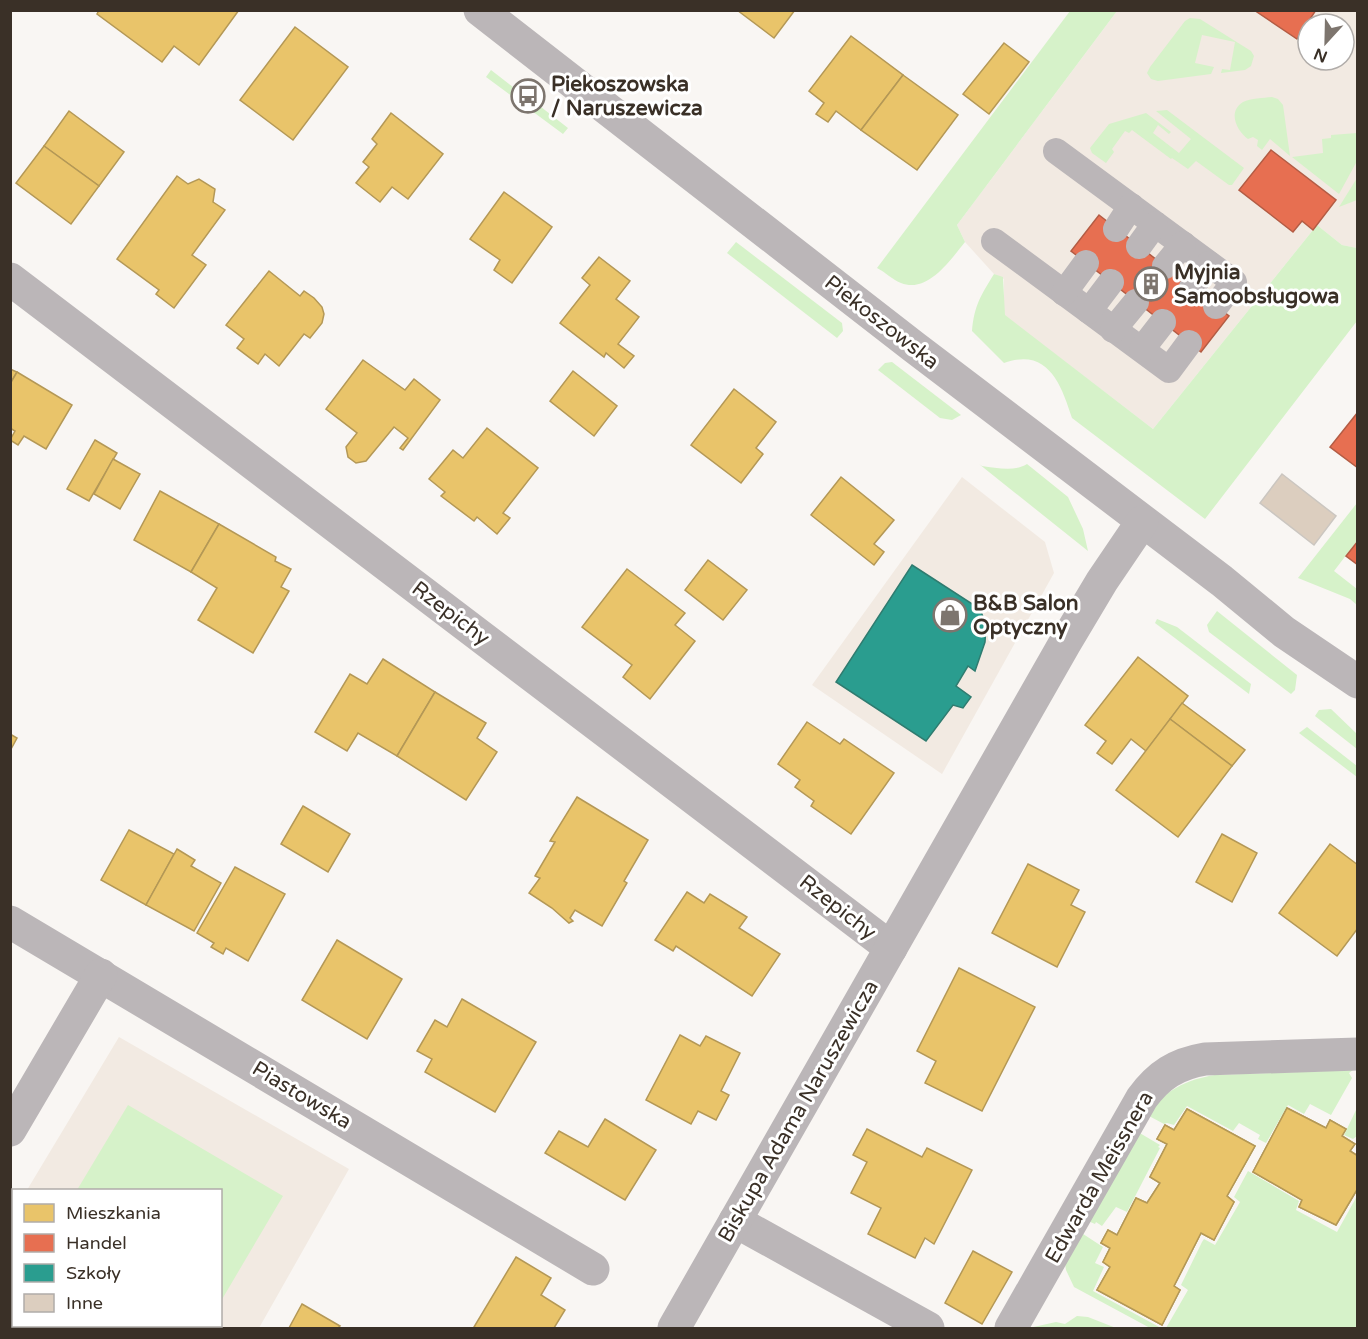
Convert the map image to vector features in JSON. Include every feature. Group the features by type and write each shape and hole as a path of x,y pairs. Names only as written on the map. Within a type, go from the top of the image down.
{"street":[{"name":"Piekoszowska","path":"480,10 1142,522 1222,581 1284,632 1358,704"},
{"name":"Rzepichy","path":"10,279 891,948"},
{"name":"Biskupa Adama Naruszewicza","path":"674,1329 1065,643 1142,522"},
{"name":"Piekoszowska","path":"1284,632 1358,682"},
{"name":"Piastowska","path":"10,922 593,1269"},
{"path":"10,1130 101,975"},
{"name":"Edwarda Meissnera","path":"1011,1329 1142,1098 1160,1076 1183,1065 1205,1059 1358,1053"},
{"path":"735,1221 928,1329"}],"lane":[{"path":"1056,151 1234,282 1216,306"},
{"path":"1116,229 1131,206"},
{"path":"1139,246 1155,224"},
{"path":"994,241 1169,370 1189,343"},
{"path":"1165,266 1183,244"},
{"path":"1064,293 1086,263"},
{"path":"1192,287 1209,264"},
{"path":"1089,311 1111,282"},
{"path":"1113,330 1136,302"},
{"path":"1142,350 1163,322"}],"shaded area":[{"path":"1117,11 1357,11 1357,248 1342,245 1317,225 1153,429 1004,315 1004,279 994,274 965,242 957,225"},
{"path":"962,477 1045,542 1054,573 942,774 812,685"},
{"path":"119,1037 349,1169 259,1328 11,1328 10,1219 12,1216 12,1327 222,1327 222,1189 28,1189"}],"green space":[{"path":"1070,11 1117,11 957,225 965,242 938,273 920,284 901,283 877,268"},
{"path":"1190,18 1200,19 1251,51 1254,56 1251,66 1245,70 1221,73 1222,69 1230,70 1235,42 1202,35 1195,63 1214,67 1211,74 1158,81 1151,79 1147,73 1150,67 1185,21"},
{"path":"491,70 513,87 511,90 538,110 541,107 568,128 563,134 486,77"},
{"path":"1272,97 1278,99 1283,105 1290,156 1270,139 1262,150 1257,146 1258,140 1253,137 1248,139 1240,131 1235,121 1235,111 1243,102"},
{"path":"1167,110 1244,168 1232,185 1196,161 1188,169 1132,130 1129,133 1125,131 1112,149 1114,152 1106,163 1092,153 1090,148 1109,124 1146,113 1171,132 1169,134 1158,125 1153,133 1179,153 1191,139 1156,111"},
{"path":"1357,133 1357,161 1339,194 1292,157 1323,153 1322,139 1331,138 1331,135"},
{"path":"1357,178 1357,200 1339,207"},
{"path":"1317,225 1342,245 1357,248 1357,321 1205,519 1072,418 1057,381 1042,364 1019,359 1004,363 972,331 976,308 985,288 994,274 1003,277 1005,315 1153,429"},
{"path":"736,242 842,323 843,331 837,338 727,253"},
{"path":"892,362 961,415 952,420 940,418 878,370 885,363"},
{"path":"979,464 1005,469 1027,464 1068,497 1083,529 1088,551"},
{"path":"1357,503 1357,541 1334,571 1357,589 1357,605 1350,599 1298,578"},
{"path":"1217,611 1297,675 1295,690 1291,694 1209,632 1207,625"},
{"path":"1157,619 1177,627 1251,684 1249,694 1155,623"},
{"path":"1331,709 1357,734 1357,749 1315,716 1319,710"},
{"path":"1307,727 1357,766 1357,777 1299,733"},
{"path":"1353,1070 1349,1073 1352,1078 1331,1115 1310,1104 1304,1114 1288,1105 1266,1143 1258,1139 1260,1135 1239,1123 1233,1131 1187,1106 1174,1125 1164,1124 1149,1116 1154,1107 1168,1093 1185,1083 1205,1077"},
{"path":"128,1105 283,1196 222,1299 222,1189 78,1189"},
{"path":"1357,1108 1357,1136 1353,1139 1344,1135"},
{"path":"1138,1132 1160,1145 1158,1147 1160,1148 1127,1212 1116,1207 1102,1226 1088,1221"},
{"path":"1248,1171 1299,1201 1296,1210 1337,1232 1357,1196 1357,1328 1166,1328 1188,1290 1181,1285 1202,1242 1204,1239 1215,1245 1240,1202 1234,1197"},
{"path":"1080,1232 1103,1247 1095,1263 1104,1267 1093,1291 1161,1328 1150,1328 1074,1287 1065,1264"},
{"path":"12,1302 12,1327 205,1327 11,1328"},
{"path":"1077,1316 1088,1317 1116,1328 1029,1328 1056,1322 1065,1324"}],"building: Mieszkania":[{"path":"99,10 239,10 199,65 174,46 162,62 97,14"},
{"path":"737,10 795,10 774,38"},
{"path":"295,27 348,67 293,140 240,100"},
{"path":"851,36 903,75 861,130 836,111 828,122 816,114 824,103 809,91"},
{"path":"1004,43 1029,62 989,114 963,94"},
{"path":"903,75 958,115 917,170 861,130"},
{"path":"69,111 124,152 99,186 44,146"},
{"path":"391,113 443,154 408,199 392,187 380,202 356,183 369,167 363,162 377,144 372,139"},
{"path":"44,146 99,186 71,224 16,183"},
{"path":"177,176 188,184 199,179 215,189 213,202 225,210 192,255 206,265 174,308 156,294 159,290 117,259"},
{"path":"504,192 552,227 512,283 494,270 500,260 470,239"},
{"path":"599,257 630,281 616,299 639,317 618,344 634,356 624,368 606,353 604,357 560,323 590,285 582,278"},
{"path":"269,271 300,296 304,291 314,298 322,307 324,314 322,323 310,338 304,334 279,366 265,354 258,364 237,348 244,339 226,325"},
{"path":"363,360 405,390 414,379 440,400 403,450 400,448 408,438 394,427 366,461 356,463 348,457 346,447 357,433 326,409"},
{"path":"10,369 17,372 10,384"},
{"path":"573,371 617,406 594,436 550,401"},
{"path":"17,372 72,405 46,449 24,436 18,445 10,440 15,431 10,428 10,384"},
{"path":"734,389 776,422 756,448 763,454 741,483 691,445"},
{"path":"487,428 538,468 503,513 510,518 497,534 477,517 474,521 441,496 445,492 429,479 453,450 463,458"},
{"path":"95,440 117,453 89,501 67,489"},
{"path":"113,459 140,474 120,509 94,494"},
{"path":"841,477 894,520 874,544 884,552 874,565 811,515"},
{"path":"160,491 219,524 191,572 134,540"},
{"path":"219,524 276,557 275,561 291,569 281,587 289,591 253,653 198,620 217,588 191,572"},
{"path":"708,560 747,590 723,620 685,590"},
{"path":"627,569 685,613 675,625 695,641 650,699 623,677 632,665 582,627"},
{"path":"1138,657 1188,696 1146,751 1131,739 1112,764 1097,753 1106,741 1085,725"},
{"path":"383,659 435,692 397,756 358,733 347,751 315,732 350,674 367,684"},
{"path":"435,692 486,723 477,738 497,752 466,800 397,756"},
{"path":"1182,703 1245,750 1232,766 1170,719"},
{"path":"1170,719 1232,766 1178,837 1116,790"},
{"path":"807,722 840,744 844,739 894,773 851,834 811,806 814,801 795,787 800,780 778,764"},
{"path":"10,734 17,738 10,751"},
{"path":"577,797 648,840 624,881 627,883 602,926 575,910 570,918 573,921 569,923 529,893 540,878 535,876 555,842 550,841"},
{"path":"303,806 350,834 328,872 281,844"},
{"path":"129,830 174,854 146,905 101,880"},
{"path":"1222,834 1257,853 1232,902 1196,882"},
{"path":"1330,844 1358,865 1358,928 1337,956 1279,913"},
{"path":"177,849 195,860 191,866 221,883 194,931 146,905"},
{"path":"1028,864 1079,890 1071,905 1085,912 1057,967 992,933"},
{"path":"235,867 285,894 248,961 226,948 223,954 211,947 214,943 197,933"},
{"path":"687,892 704,903 710,894 747,917 739,928 780,954 752,996 676,946 673,951 655,940"},
{"path":"337,940 402,979 367,1039 302,1000"},
{"path":"959,968 1035,1007 982,1111 925,1083 936,1061 917,1051"},
{"path":"462,999 536,1042 495,1112 425,1072 432,1059 417,1051 435,1020 447,1027"},
{"path":"680,1035 700,1046 706,1036 740,1053 721,1091 729,1095 716,1120 698,1111 691,1124 646,1100"},
{"path":"1287,1108 1326,1128 1330,1120 1346,1129 1342,1136 1355,1144 1350,1151 1358,1156 1358,1188 1336,1225 1299,1207 1302,1200 1253,1172"},
{"path":"1287,1108 1326,1128 1330,1120 1346,1129 1342,1136 1355,1144 1350,1151 1358,1156 1358,1188 1336,1225 1299,1207 1302,1200 1253,1172"},
{"path":"1187,1109 1255,1146 1227,1196 1234,1202 1214,1240 1201,1233 1174,1286 1180,1290 1162,1325 1097,1290 1110,1267 1103,1262 1110,1248 1101,1243 1108,1230 1117,1235 1136,1198 1147,1203 1160,1183 1150,1177 1167,1144 1157,1139 1165,1125 1174,1130"},
{"path":"1187,1109 1255,1146 1227,1196 1234,1202 1214,1240 1201,1233 1174,1286 1180,1290 1162,1325 1097,1290 1110,1267 1103,1262 1110,1248 1101,1243 1108,1230 1117,1235 1136,1198 1147,1203 1160,1183 1150,1177 1167,1144 1157,1139 1165,1125 1174,1130"},
{"path":"605,1119 656,1150 625,1200 545,1153 559,1131 588,1147"},
{"path":"867,1129 922,1157 927,1148 972,1170 934,1244 925,1238 915,1258 868,1234 881,1208 851,1193 867,1162 853,1155"},
{"path":"973,1251 1012,1272 982,1324 945,1303"},
{"path":"516,1257 551,1278 541,1295 565,1310 554,1328 474,1327"},
{"path":"302,1304 340,1326 338,1328 289,1328"}],"building: Handel":[{"path":"1254,10 1316,10 1315,12 1296,12 1296,38"},
{"path":"1271,150 1336,200 1313,230 1302,221 1293,232 1239,190"},
{"name":"Myjnia Samoobsługowa","path":"1099,215 1229,316 1201,352 1071,251"},
{"path":"1358,412 1358,468 1330,447"},
{"path":"1358,541 1358,565 1346,556"}],"building: Szkoły":[{"path":"912,565 980,609 986,625 985,642 975,671 968,666 956,686 971,697 963,708 953,705 926,741 836,682"}],"building: Inne":[{"path":"519,83 542,101 536,108 513,90"},
{"path":"1282,474 1336,516 1314,545 1260,503"}],"place":[{"name":"Piekoszowska / Naruszewicza","path":"528,96"},
{"name":"Myjnia Samoobsługowa","path":"1151,284"},
{"name":"B&B Salon Optyczny","path":"950,615"}]}
